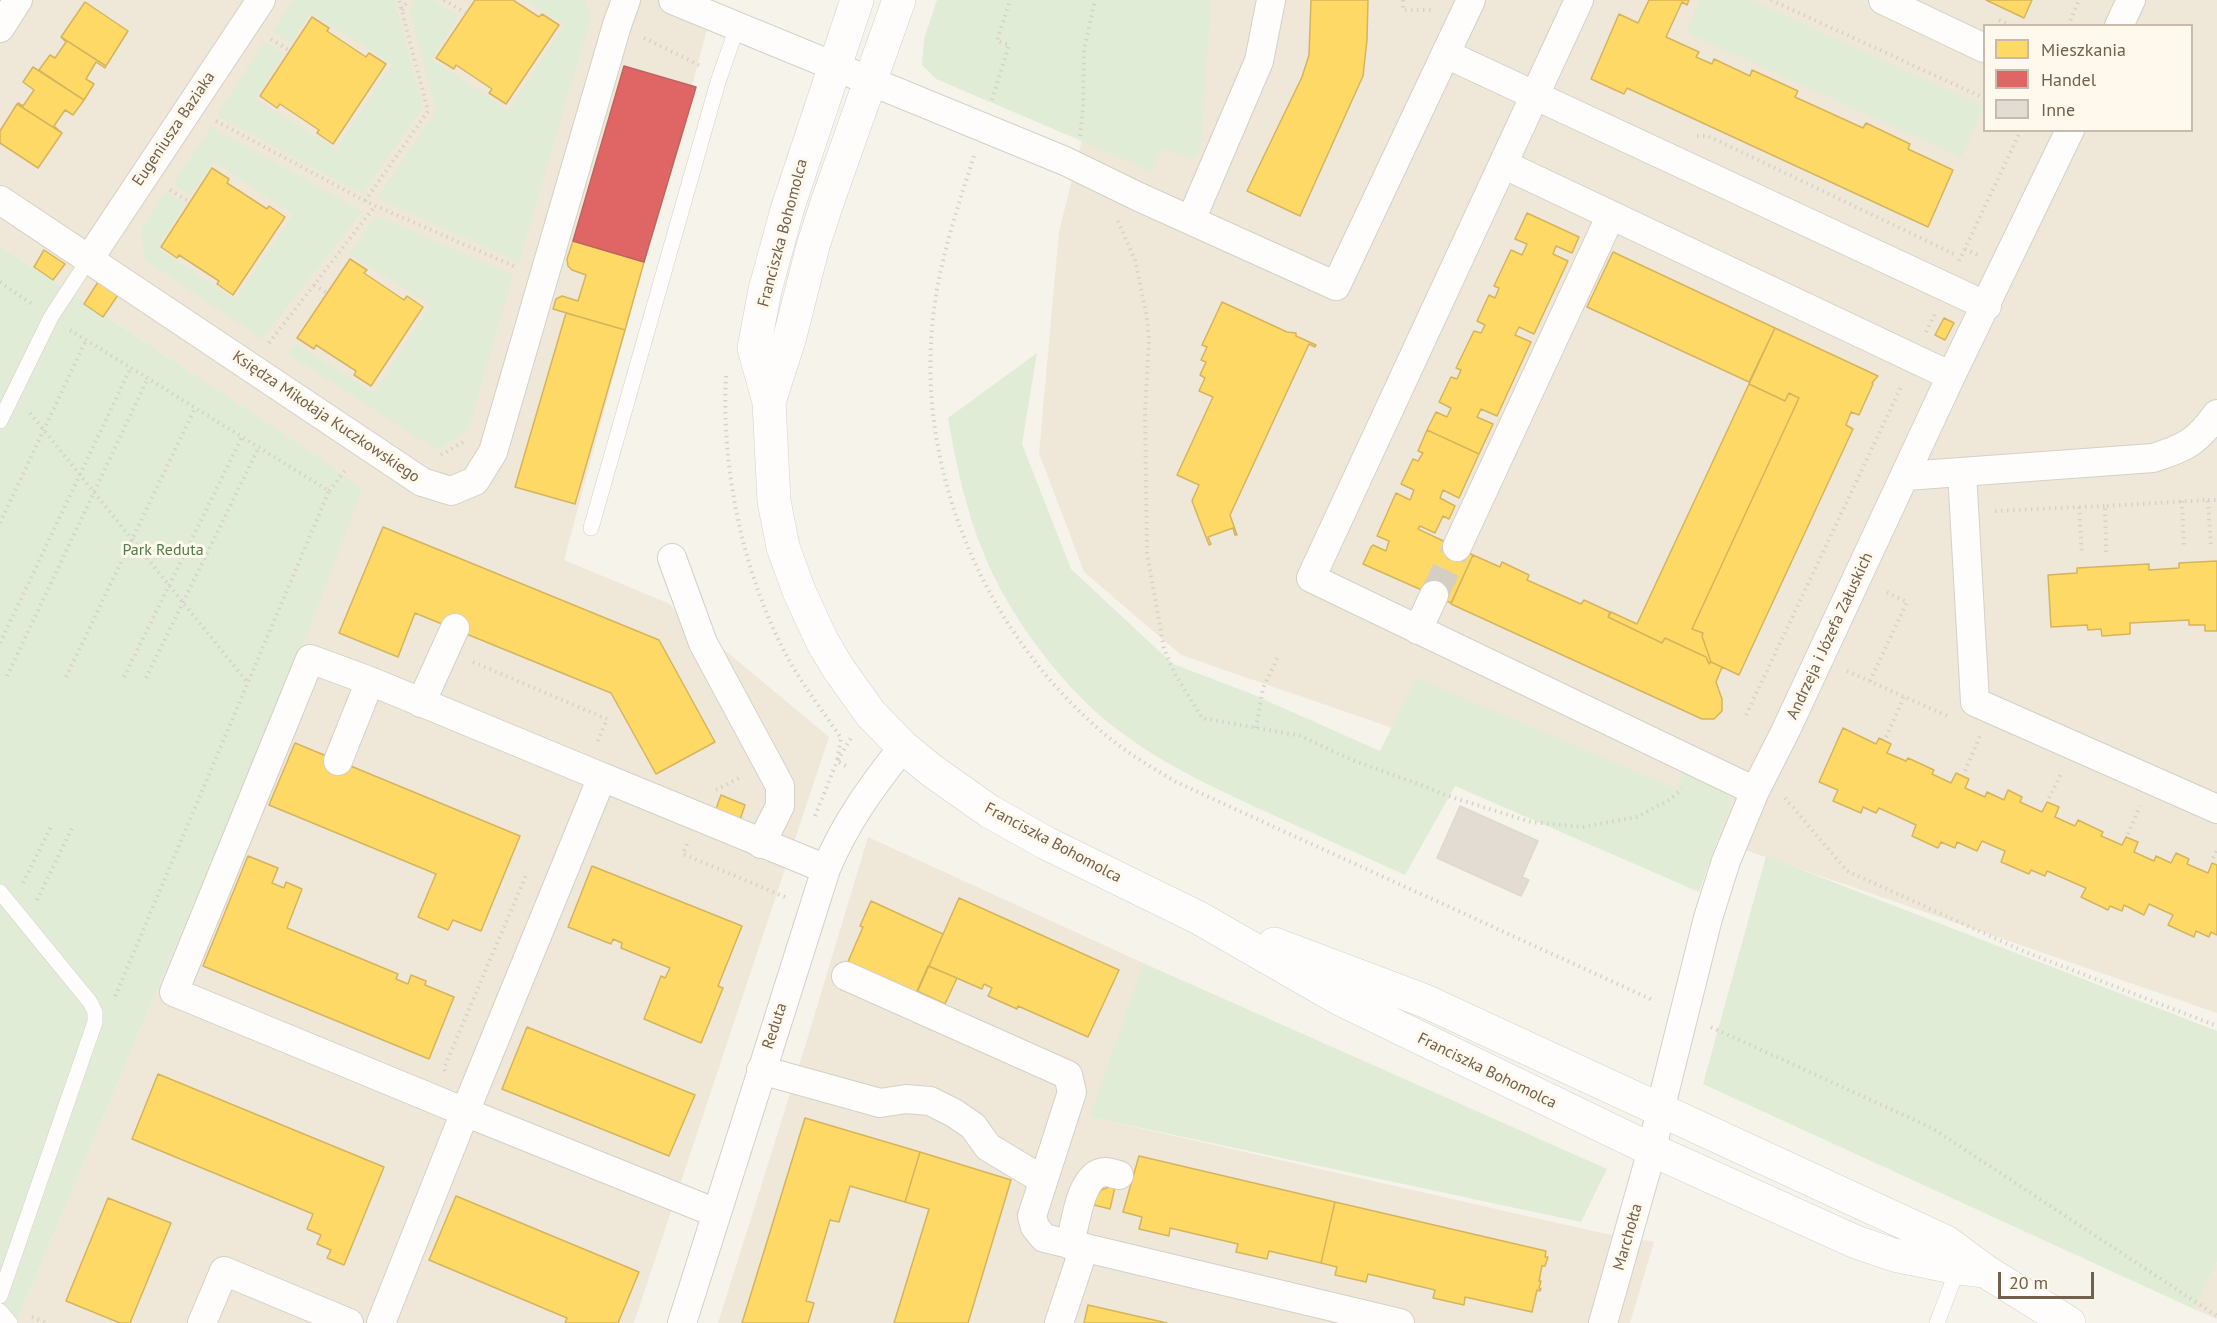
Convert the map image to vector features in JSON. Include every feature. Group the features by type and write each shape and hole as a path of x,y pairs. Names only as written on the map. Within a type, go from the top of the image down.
{"street":[{"path":"0,28 18,0"},
{"name":"Eugeniusza Baziaka","path":"89,260 261,0"},
{"path":"673,0 1065,161 1336,286 1471,0"},
{"name":"Franciszka Bohomolca","path":"857,0 787,210 765,290 754,348 769,402 774,501 783,546 799,591 822,641 838,669 870,713 903,747 958,791 1015,826 1199,918 1340,999 1652,1150 1856,1242 1894,1255 1971,1270 2069,1323"},
{"name":"Franciszka Bohomolca","path":"769,402 789,340 813,246 898,0"},
{"path":"1191,220 1259,61 1271,0"},
{"path":"1579,0 1311,578 1702,765 1768,791"},
{"path":"1882,0 1983,48"},
{"path":"2120,24 2131,0"},
{"name":"Księdza Mikołaja Kuczkowskiego","path":"0,200 422,482 451,491 476,481 493,452 621,13"},
{"path":"1446,54 1987,306"},
{"name":"Andrzeja i Józefa Załuskich","path":"1660,1111 1707,918 1726,861 1768,791 1819,658 1951,376 1987,306 2069,132"},
{"path":"1503,164 1951,376"},
{"path":"1456,548 1611,215"},
{"path":"1906,476 2153,458 2185,448 2209,426 2217,414"},
{"path":"1962,472 1975,702 2217,808"},
{"path":"672,558 703,643 780,786 780,806 761,843"},
{"path":"1418,630 1434,595"},
{"path":"422,703 455,628"},
{"path":"716,1214 174,992 310,659 422,703 598,765 761,843 826,869"},
{"path":"338,761 370,681"},
{"name":"Reduta","path":"682,1323 826,869 836,844 854,811 903,747"},
{"path":"381,1323 465,1112 598,765"},
{"name":"Franciszka Bohomolca","path":"1199,918 1425,1001 1946,1242 1971,1270"},
{"path":"846,976 1068,1075 1072,1092 1032,1216 1035,1227 1044,1238 1400,1323"},
{"path":"761,1070 880,1103 906,1099 930,1101 973,1126 988,1147 1042,1180"},
{"path":"1652,1150 1660,1111"},
{"name":"Marchołta","path":"1603,1323 1652,1150"},
{"path":"1059,1323 1077,1247 1082,1192 1092,1178 1104,1172 1119,1175"},
{"path":"202,1323 224,1271 350,1323"}],"lane":[{"path":"591,528 720,75 737,27"},
{"path":"0,422 51,317 89,260"},
{"path":"0,892 90,1002 95,1012 95,1022 0,1296"},
{"path":"1937,1323 1971,1270"},
{"path":"0,1311 10,1323"}],"path":[{"path":"365,201 428,111 399,0"},
{"path":"402,10 408,0"},
{"path":"444,0 466,13"},
{"path":"1010,0 997,41 1009,45 947,238 937,286 931,342 932,402 940,461 961,531 994,601 1038,667 1089,720 1109,737 1176,782 1932,1128 2217,1316"},
{"path":"1080,140 1084,50 1095,0"},
{"path":"1403,0 1403,9 1442,10"},
{"path":"1771,0 1983,98"},
{"path":"2069,24 2079,0"},
{"path":"621,13 720,75"},
{"path":"280,45 290,51"},
{"path":"210,118 375,206 542,278"},
{"path":"1746,715 2020,132"},
{"path":"1688,135 1708,136 1961,257"},
{"path":"179,195 190,202"},
{"path":"262,343 267,346 375,206"},
{"path":"1117,220 1135,260 1147,318 1149,341 1145,411 1147,553 1164,650 1175,674 1202,718 1301,736 1352,760 1445,795 1493,812 1545,824 1583,827 1637,817 1678,793 1702,765"},
{"path":"0,282 86,340 329,491"},
{"path":"314,285 327,293"},
{"path":"0,523 86,340"},
{"path":"0,643 131,367"},
{"path":"7,676 148,378"},
{"path":"66,677 195,407"},
{"path":"29,411 248,683"},
{"path":"124,677 242,437"},
{"path":"437,457 465,440"},
{"path":"146,678 259,447"},
{"path":"95,1022 108,1015 329,491 336,482"},
{"path":"2208,500 2211,548"},
{"path":"1993,511 2217,500"},
{"path":"2182,501 2184,548"},
{"path":"2105,506 2106,552"},
{"path":"2079,507 2082,555"},
{"path":"1870,681 1907,602 1876,587"},
{"path":"1256,728 1263,688 1278,657"},
{"path":"1819,658 1958,722 1975,702"},
{"path":"434,676 460,686 471,661 607,719 598,765"},
{"path":"1886,737 1904,696"},
{"path":"1965,771 1982,732"},
{"path":"706,795 768,762"},
{"path":"2049,798 2063,768"},
{"path":"1768,791 1847,871 2023,951 2217,1026"},
{"path":"2128,834 2142,803"},
{"path":"12,906 51,828"},
{"path":"26,923 72,828"},
{"path":"689,837 683,854 789,898"},
{"path":"2213,858 2217,850"}],"shaded area":[{"path":"0,0 715,0 564,560 668,603 829,737 634,1323 16,1323 304,643 298,443 0,246"},
{"path":"1117,0 2217,0 2217,1013 1181,655 1084,572 1039,453 1059,232"},
{"path":"868,837 1143,963 1091,1117 1602,1233 1654,1242 1630,1323 718,1323"},
{"path":"2217,1262 2217,1319 2194,1309"}],"green space":[{"path":"294,0 394,0 423,107 362,194 217,116 264,42 284,54 255,99 336,149 392,64 310,13 290,44 273,31"},
{"path":"417,0 433,0 459,16 432,60 508,110 564,25 525,0 584,0 591,16 519,262 377,198 436,111 410,12"},
{"path":"937,0 1211,0 1201,146 1195,159 1162,148 1152,171 936,79 922,65 924,39"},
{"path":"1700,0 1751,0 1983,107 1983,109 1961,157 1686,32"},
{"path":"211,127 362,211 262,339 144,259 142,229 165,192 185,204 157,248 235,299 293,215 214,162 190,195 173,184"},
{"path":"376,216 513,275 468,430 437,450 288,354 295,343 374,393 430,305 349,254"},
{"name":"Park Reduta","path":"0,246 298,443 362,489 304,643 16,1323 0,1323"},
{"path":"1037,353 1022,444 1071,569 1173,664 1247,692 1380,751 1416,678 1677,789 1685,770 1718,786 1731,802 1699,892 1455,786 1405,875 1193,777 1154,755 1098,714 1078,695 1040,650 994,577 967,504 948,418"},
{"path":"1766,856 2217,1031 2217,1262 2194,1309 1703,1084"},
{"path":"1143,963 1607,1169 1581,1222 1090,1117"}],"building: Mieszkania":[{"path":"475,0 513,0 539,17 542,14 559,25 506,104 489,93 492,89 456,65 454,69 436,58"},
{"path":"1311,0 1368,0 1367,40 1363,76 1300,216 1247,191 1302,77 1309,55"},
{"path":"1649,0 1689,0 1687,5 1682,2 1666,37 1699,52 1696,57 1712,64 1714,59 1750,76 1752,70 1798,91 1795,97 1863,128 1866,123 1910,144 1908,149 1953,170 1928,227 1627,88 1624,94 1591,79 1619,14 1638,23"},
{"path":"1986,0 2032,0 2024,18"},
{"path":"85,2 128,31 106,66 61,37"},
{"path":"312,17 329,28 327,31 366,57 369,53 386,64 333,144 317,133 319,130 280,104 277,108 260,96"},
{"path":"61,37 106,66 105,68 96,62 86,79 94,84 84,100 39,70 50,55 55,58 66,42"},
{"path":"33,67 84,100 73,115 65,110 54,126 62,133 17,104 23,106 34,90 23,82"},
{"path":"17,104 62,133 38,168 0,143 0,131"},
{"path":"212,168 229,179 227,183 267,209 269,206 285,217 233,295 217,284 219,281 179,255 177,258 161,247"},
{"path":"1527,213 1579,237 1572,253 1556,246 1553,254 1568,261 1534,334 1519,327 1515,335 1531,342 1497,416 1481,409 1477,417 1493,424 1479,454 1427,430 1436,412 1447,417 1451,408 1439,402 1451,377 1457,379 1461,370 1456,368 1474,331 1481,333 1485,325 1477,321 1489,295 1495,298 1499,288 1494,286 1511,250 1522,255 1527,244 1515,239"},
{"path":"573,241 644,262 625,330 553,309 556,299 562,296 578,301 586,275 568,266 567,259"},
{"path":"44,250 65,264 53,280 34,267"},
{"path":"1613,252 1775,328 1749,382 1587,307"},
{"path":"350,259 367,270 364,273 404,300 407,296 423,307 371,386 354,375 356,371 316,345 314,349 297,338"},
{"path":"98,282 118,295 103,317 84,304"},
{"path":"1222,302 1287,332 1296,333 1296,336 1316,345 1315,347 1309,344 1230,515 1237,535 1233,528 1208,537 1211,544 1209,545 1192,501 1199,485 1177,475 1213,397 1199,391 1205,378 1200,375 1206,362 1201,360 1207,347 1202,345"},
{"path":"566,313 625,330 575,504 515,487"},
{"path":"1944,318 1954,323 1945,340 1935,335"},
{"path":"1775,328 1878,376 1872,383 1859,415 1851,412 1846,425 1853,429 1739,675 1711,662 1703,633 1692,629 1799,398 1789,393 1785,401 1749,384"},
{"path":"1749,384 1785,401 1789,393 1799,398 1692,629 1703,633 1711,662 1709,663 1706,657 1665,638 1662,643 1608,617 1611,612 1637,624"},
{"path":"1427,430 1479,454 1459,498 1443,490 1440,498 1455,506 1449,519 1443,516 1435,533 1420,526 1418,529 1473,555 1451,603 1363,564 1373,545 1386,551 1389,541 1377,536 1396,493 1410,500 1414,490 1401,484 1413,459 1418,461 1423,453 1418,451"},
{"path":"383,527 659,640 715,742 656,774 611,693 415,613 398,657 339,633"},
{"path":"1473,555 1500,567 1502,562 1529,575 1527,580 1581,604 1584,600 1610,612 1608,617 1662,643 1665,638 1706,657 1709,664 1711,662 1722,667 1716,682 1722,699 1722,711 1714,719 1702,719 1451,604"},
{"path":"2217,561 2217,631 2205,631 2205,625 2189,625 2189,620 2130,623 2130,634 2102,636 2101,629 2088,630 2087,625 2051,627 2048,575 2077,573 2077,568 2149,564 2149,570 2179,568 2179,563"},
{"path":"1843,728 1876,744 1879,738 1891,744 1887,753 1906,761 1908,758 1934,770 1932,774 1951,783 1956,773 1969,779 1965,788 1985,797 1987,792 2004,800 2008,790 2022,797 2020,802 2042,812 2047,802 2059,807 2055,817 2075,826 2078,820 2103,832 2101,836 2122,845 2126,837 2138,842 2134,852 2154,861 2156,856 2171,863 2176,853 2189,859 2187,864 2208,873 2212,863 2217,865 2217,935 2211,932 2209,937 2196,931 2194,937 2168,925 2173,915 2149,904 2144,915 2124,905 2122,911 2110,906 2108,910 2081,897 2086,888 2047,871 2045,876 2031,870 2029,874 2001,862 2005,851 1982,841 1977,851 1957,842 1955,848 1941,842 1938,848 1912,836 1916,825 1879,808 1876,813 1863,807 1861,813 1833,801 1838,790 1819,782"},
{"path":"295,743 520,836 481,931 453,920 448,930 418,917 436,874 269,805"},
{"path":"721,795 745,805 740,820 716,809"},
{"path":"248,856 278,868 272,883 284,888 286,882 302,889 287,928 398,974 396,979 408,984 411,975 426,981 425,985 454,997 429,1059 203,966"},
{"path":"592,866 742,926 718,986 723,988 701,1043 644,1019 661,976 665,978 670,968 621,948 622,943 613,939 611,944 568,927"},
{"path":"959,898 1119,970 1088,1037 1018,1006 1017,1009 988,996 992,988 984,984 982,989 929,966"},
{"path":"871,901 943,934 916,995 847,964"},
{"path":"928,966 957,978 945,1004 917,991"},
{"path":"527,1027 695,1095 669,1156 502,1089"},
{"path":"158,1074 384,1167 344,1265 327,1258 331,1250 317,1244 321,1235 307,1229 313,1214 132,1139"},
{"path":"805,1118 920,1152 905,1202 850,1186 839,1222 830,1220 806,1301 814,1303 808,1323 742,1323"},
{"path":"920,1152 1011,1180 968,1323 894,1323 929,1209 905,1202"},
{"path":"1139,1156 1335,1202 1321,1263 1269,1251 1267,1259 1236,1252 1238,1244 1170,1228 1169,1236 1139,1229 1142,1217 1123,1212"},
{"path":"1115,1187 1110,1209 1094,1205 1101,1190"},
{"path":"456,1196 639,1272 618,1323 565,1323 567,1318 429,1260"},
{"path":"108,1198 171,1223 130,1323 120,1323 66,1301"},
{"path":"1335,1202 1546,1251 1545,1257 1548,1257 1545,1266 1542,1266 1539,1281 1541,1281 1539,1288 1541,1289 1537,1290 1532,1312 1465,1297 1464,1305 1433,1298 1435,1290 1368,1274 1366,1282 1335,1275 1337,1267 1321,1263"},
{"path":"1088,1305 1167,1323 1084,1323"}],"building: Handel":[{"path":"624,66 696,87 644,262 573,241"}],"building: Inne":[{"path":"1460,806 1538,841 1522,877 1529,880 1521,896 1437,858"}],"tunnel":[{"path":"1434,595 1457,547"}]}
